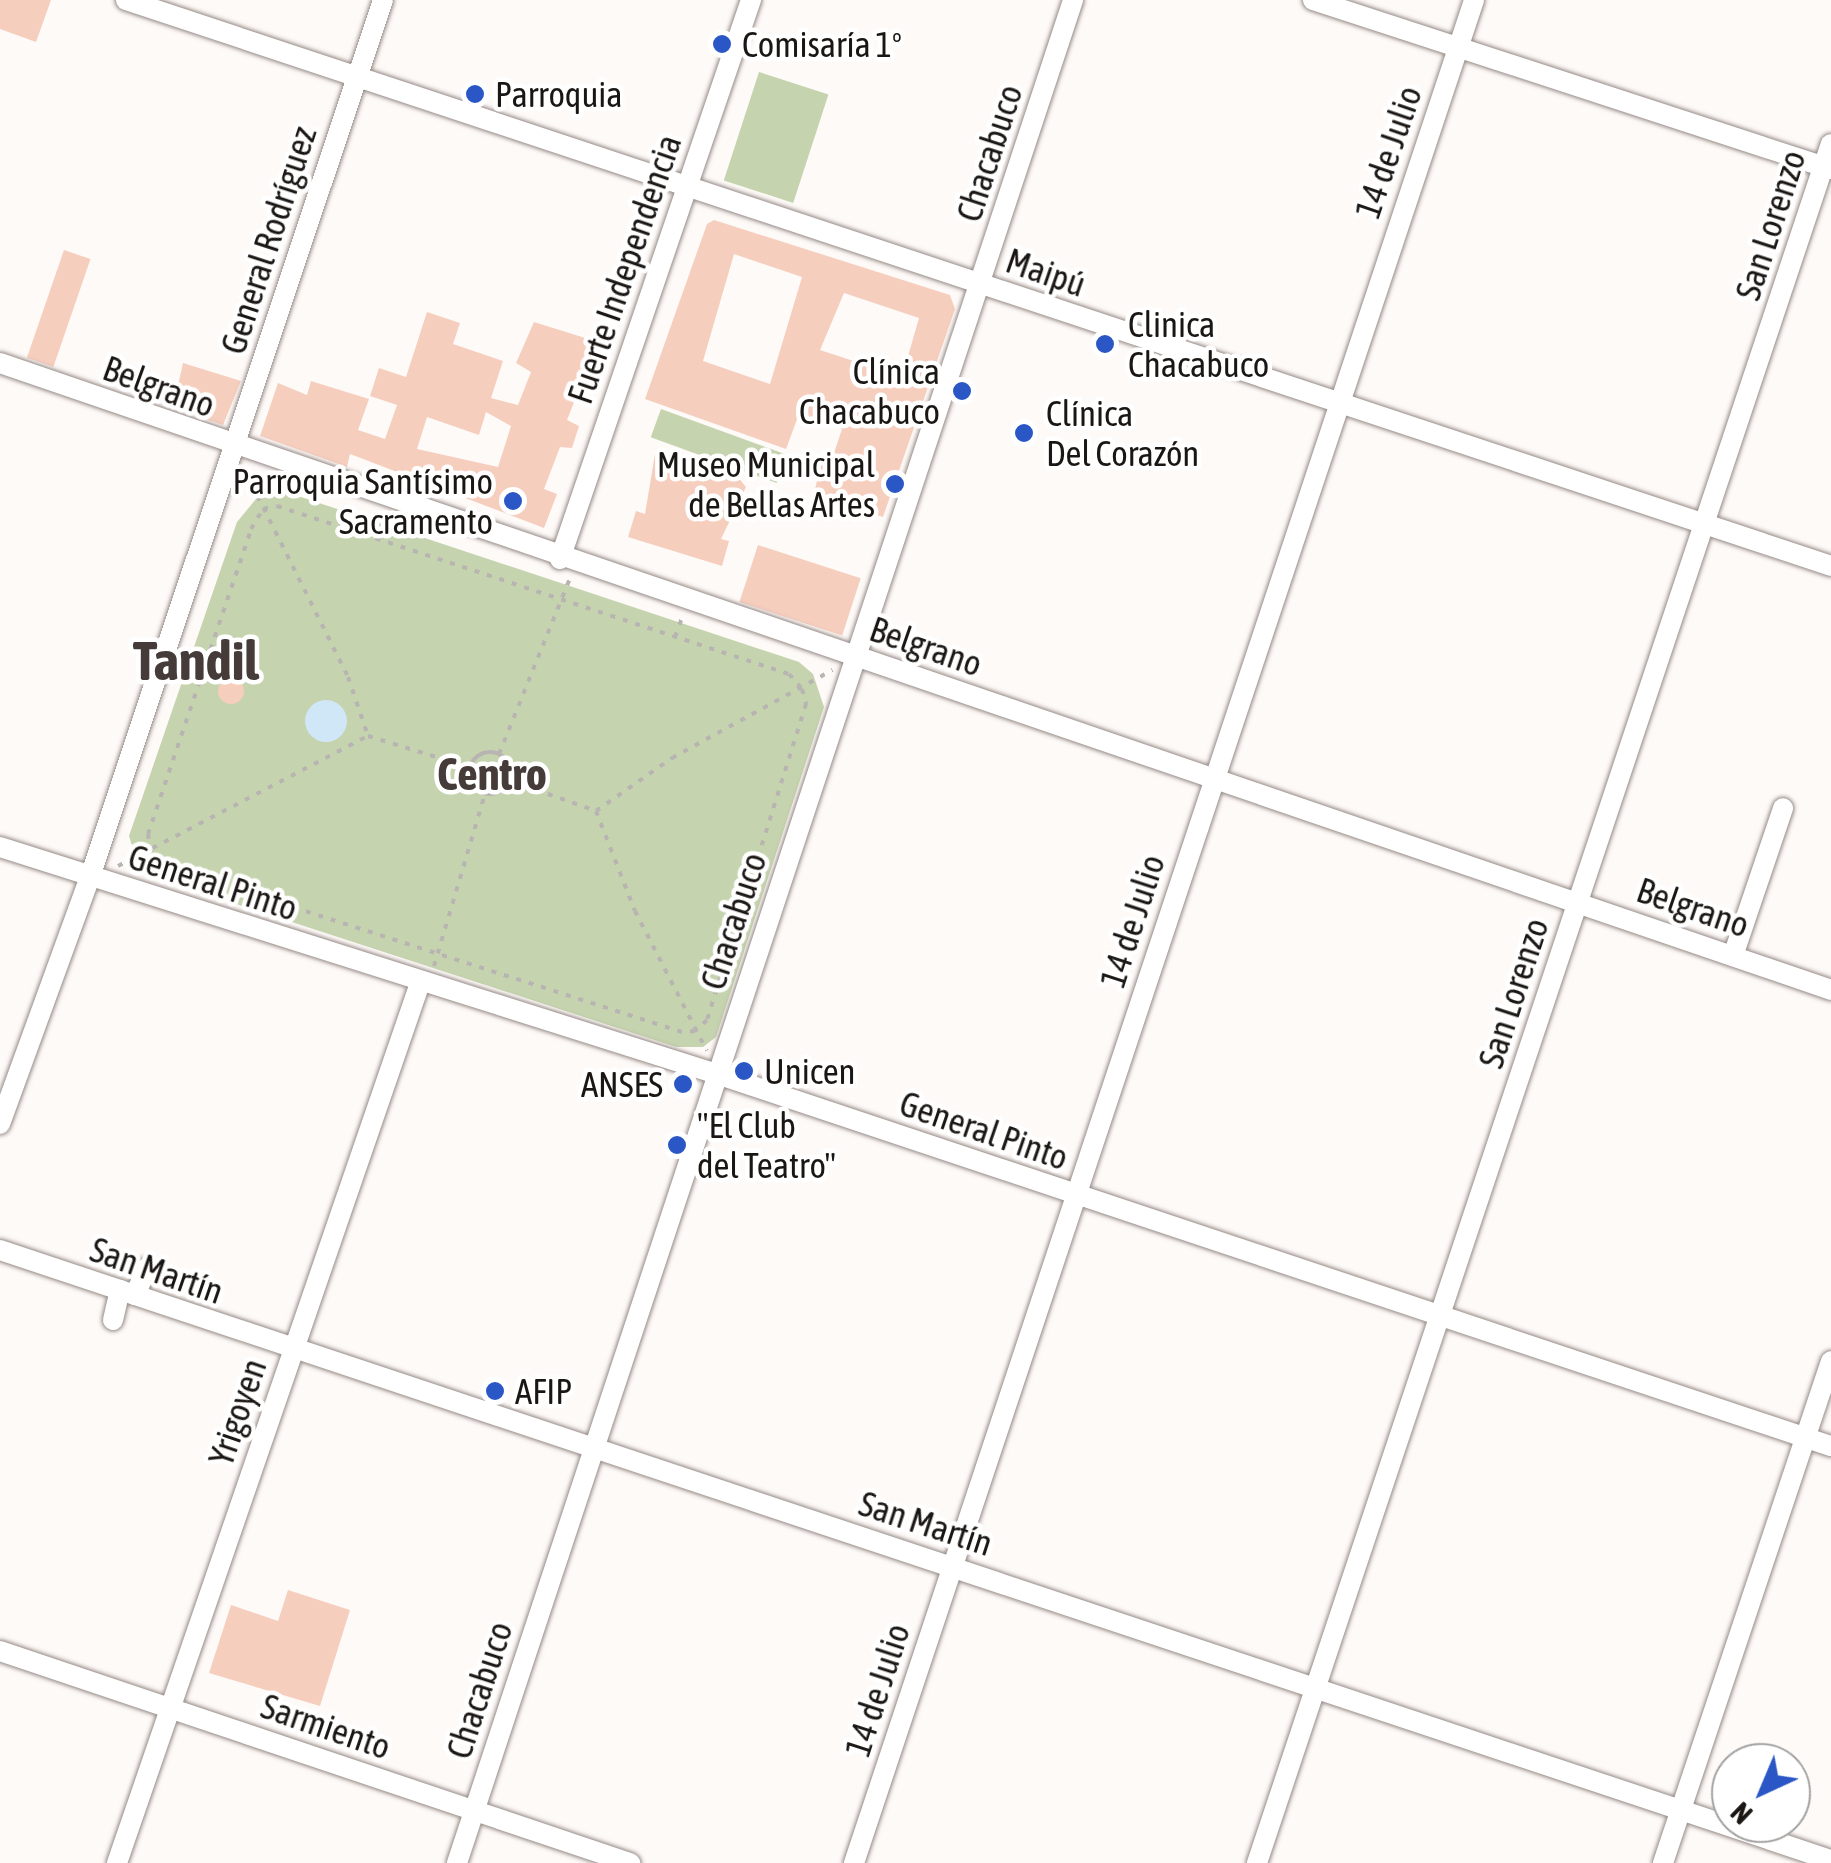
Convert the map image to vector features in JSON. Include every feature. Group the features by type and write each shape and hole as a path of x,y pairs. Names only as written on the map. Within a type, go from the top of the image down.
{"street":[{"name":"Maipú","path":"126,0 1831,566"},
{"name":"General Rodríguez","path":"0,1124 90,877 383,0"},
{"name":"Fuerte Independencia","path":"567,562 686,185 751,0"},
{"name":"Chacabuco","path":"457,1863 1073,0"},
{"path":"1313,0 1827,167"},
{"name":"14 de Julio","path":"854,1863 1334,404 1474,0"},
{"name":"San Lorenzo","path":"1257,1863 1827,167 1831,144"},
{"name":"Belgrano","path":"0,363 567,562 855,656 1831,990"},
{"path":"1734,956 1783,808"},
{"name":"General Pinto","path":"0,847 717,1074 1831,1446"},
{"name":"Yrigoyen","path":"117,1863 292,1352 424,984"},
{"name":"San Martín","path":"0,1250 292,1352 592,1447 1831,1860"},
{"path":"113,1320 147,1268"},
{"path":"1663,1863 1831,1360"},
{"name":"Sarmiento","path":"0,1651 630,1863"}],"path":[{"path":"234,447 348,677 368,736"},
{"path":"277,506 790,674 802,690 801,722 708,1020 698,1028 682,1032 165,866 150,852 148,834 263,510 277,506"},
{"path":"499,754 563,600 567,562"},
{"path":"676,637 688,601"},
{"path":"596,811 672,758 802,690 855,656"},
{"path":"90,877 150,852 368,736 469,767"},
{"path":"479,754 499,754 510,764 510,780 498,793 485,794 473,786 469,767 479,754"},
{"path":"510,780 596,811 635,911 698,1028 717,1074"},
{"path":"424,984 438,954 485,794"}],"green space":[{"path":"759,72 828,95 793,203 724,180"},
{"path":"661,409 787,455 777,483 651,437"},
{"path":"261,493 289,493 799,662 813,674 824,707 716,1037 703,1047 676,1047 141,873 129,836 237,522"}],"water":[{"path":"326,700 341,706 347,721 341,736 326,742 311,736 305,721 311,706"}],"building":[{"path":"0,0 51,0 36,42 0,29"},
{"path":"714,220 950,295 955,309 883,517 814,494 823,454 833,456 842,429 799,414 786,449 645,399 707,224","holes":["734,254 802,277 770,384 703,361","844,293 919,318 902,377 820,350"]},
{"path":"64,250 90,259 53,367 27,358"},
{"path":"427,312 460,323 453,344 503,361 491,398 518,405 531,372 516,363 534,322 598,342 567,420 579,426 572,448 560,447 544,489 557,494 544,528 350,454 347,467 260,436 278,383 307,395 311,381 369,399 358,430 385,439 397,405 370,396 379,368 406,377","holes":["486,412 511,426 498,467 417,449 427,417 479,435"]},
{"path":"183,363 241,381 223,425 173,408"},
{"path":"675,451 732,470 746,487 721,539 729,541 722,566 628,537 636,511 645,514 655,454"},
{"path":"758,545 861,578 842,635 739,602"},
{"path":"231,678 240,682 244,691 240,700 231,704 222,700 218,691 222,682"},
{"path":"288,1590 350,1610 320,1706 209,1673 231,1605 278,1621"}],"place":[{"name":"Comisaría 1º","path":"722,44"},
{"name":"Parroquia","path":"475,94"},
{"name":"Clinica Chacabuco","path":"1105,344"},
{"name":"Clínica Chacabuco","path":"962,391"},
{"name":"Clínica Del Corazón","path":"1024,433"},
{"name":"Museo Municipal de Bellas Artes","path":"895,484"},
{"name":"Parroquia Santísimo Sacramento","path":"513,501"},
{"name":"Unicen","path":"744,1071"},
{"name":"ANSES","path":"683,1084"},
{"name":"\"El Club del Teatro\"","path":"677,1145"},
{"name":"AFIP","path":"495,1391"}],"district":[{"name":"Tandil","path":"196,661"},
{"name":"Centro","path":"492,775"}]}
